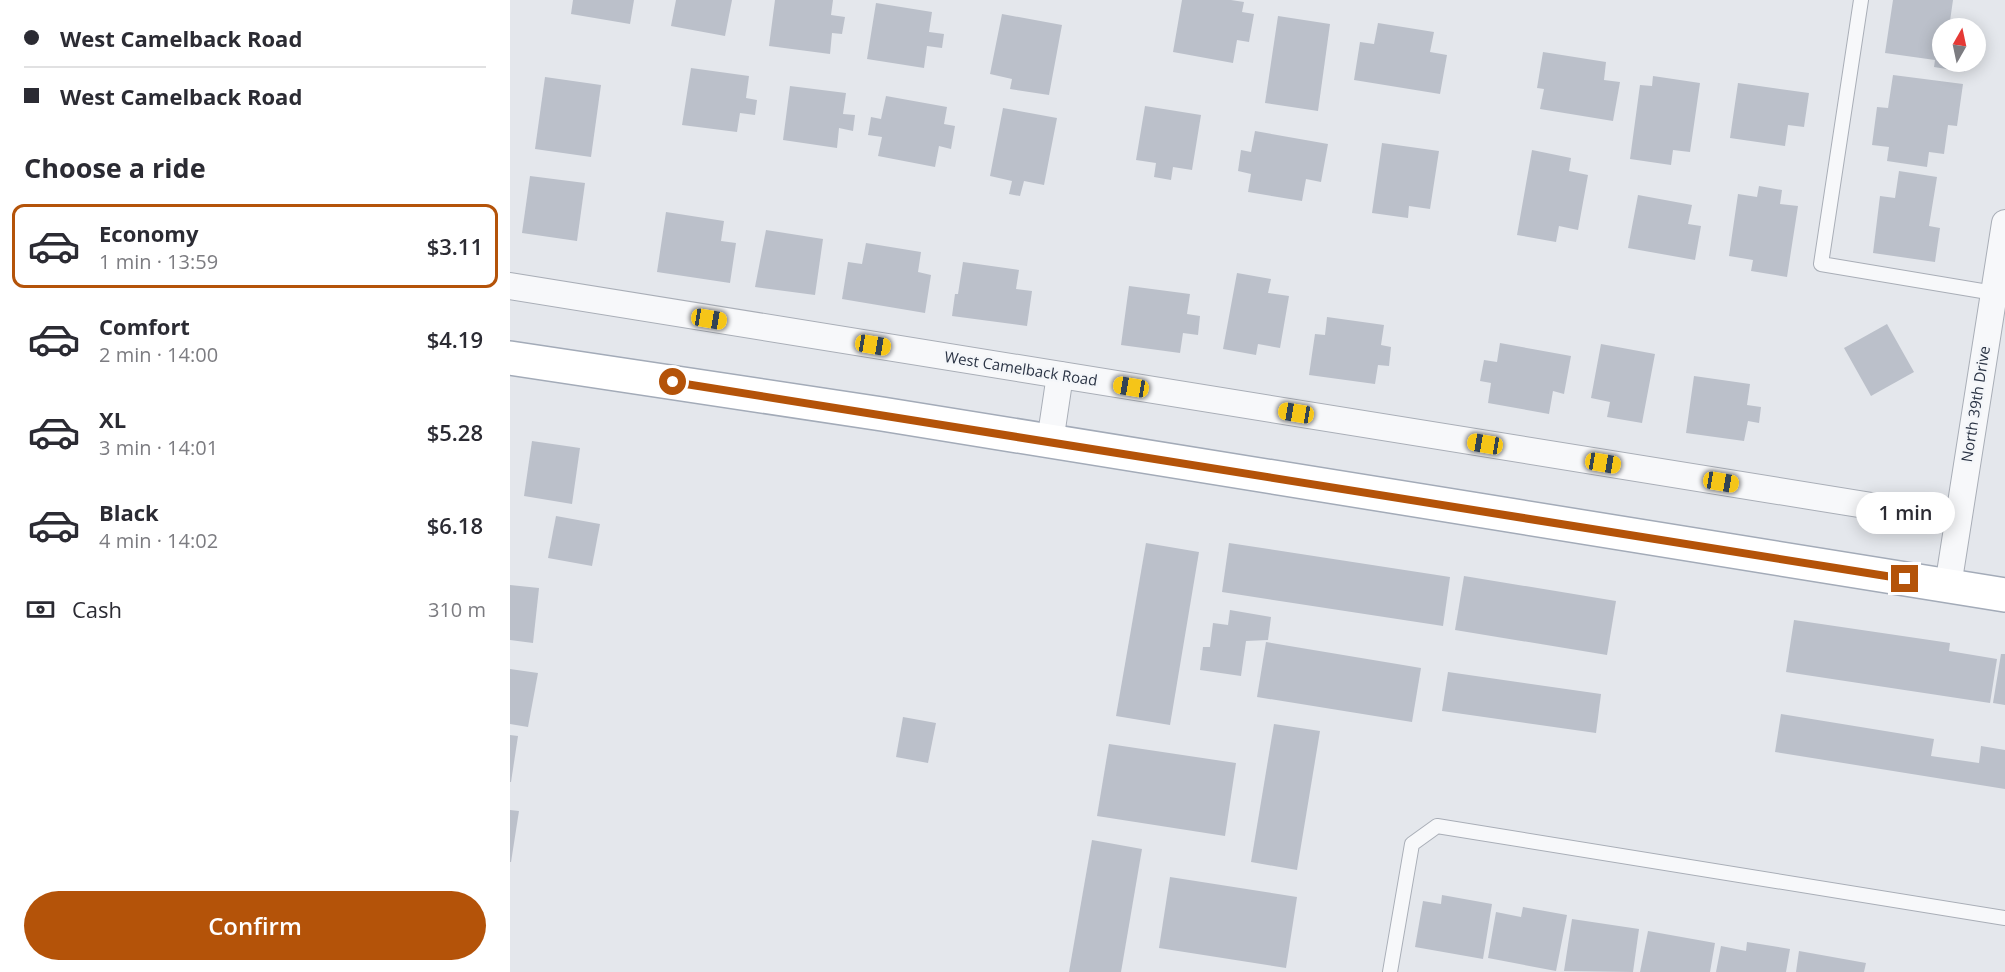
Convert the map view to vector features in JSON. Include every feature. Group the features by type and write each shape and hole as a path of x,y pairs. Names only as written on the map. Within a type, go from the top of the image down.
{"main road":[{"path":"510,358 2005,595"}],"street":[{"name":"North 39th Drive","path":"1947,586 1999,294 2005,223"},
{"name":"West Camelback Road","path":"510,286 1958,520"},
{"path":"1050,442 1060,375"}],"lane":[{"path":"1861,0 1821,264 1999,294"},
{"path":"1390,972 1412,844 1437,826 2005,918"}],"building":[{"path":"573,0 634,0 630,24 571,14"},
{"path":"676,0 732,0 725,36 671,26"},
{"path":"775,0 833,0 831,15 845,17 842,34 832,33 830,54 769,46"},
{"path":"1182,0 1244,2 1242,12 1254,14 1249,42 1237,40 1233,63 1173,52"},
{"path":"1893,0 1953,0 1950,18 1932,18 1932,60 1885,53"},
{"path":"876,3 932,12 929,32 944,34 942,48 927,46 924,68 867,59"},
{"path":"1002,14 1062,25 1049,95 1010,89 1012,79 990,74"},
{"path":"1278,16 1330,24 1318,111 1265,103"},
{"path":"1378,23 1434,32 1430,52 1447,55 1440,94 1354,80 1360,42 1374,44"},
{"path":"1543,52 1606,62 1604,80 1620,82 1613,121 1540,109 1544,89 1537,88"},
{"path":"691,68 749,76 746,98 757,100 755,115 740,113 737,132 682,125"},
{"path":"1893,75 1963,84 1957,126 1948,125 1944,154 1929,152 1927,167 1887,161 1889,147 1872,145 1877,107 1888,108"},
{"path":"1653,76 1700,83 1690,152 1673,150 1671,165 1630,159 1640,85 1652,86"},
{"path":"545,77 601,85 591,157 535,149"},
{"path":"1738,83 1809,93 1804,127 1788,125 1785,146 1730,138"},
{"path":"790,86 846,93 843,114 855,115 853,131 839,128 837,148 783,140"},
{"path":"886,96 947,107 944,124 955,126 951,149 939,146 935,167 878,156 882,137 868,135 871,117 881,119"},
{"path":"1145,106 1201,115 1192,170 1173,167 1171,180 1154,177 1156,163 1136,160"},
{"path":"1003,108 1057,118 1044,185 1024,181 1020,196 1009,194 1012,181 990,176"},
{"path":"1255,131 1328,144 1321,182 1306,179 1302,201 1248,192 1251,174 1238,171 1241,150 1251,152"},
{"path":"1382,143 1439,151 1430,209 1409,206 1408,218 1372,213"},
{"path":"1532,150 1571,158 1569,171 1588,175 1578,230 1559,226 1556,242 1517,235"},
{"path":"1899,171 1937,177 1929,226 1940,228 1935,262 1873,253 1880,196 1895,198"},
{"path":"530,176 585,183 577,241 522,233"},
{"path":"1759,186 1782,190 1780,204 1798,206 1787,277 1751,271 1753,260 1729,256 1738,194 1757,197"},
{"path":"1638,195 1692,205 1688,224 1701,226 1695,260 1628,248"},
{"path":"666,212 724,221 721,241 736,243 730,283 657,272"},
{"path":"766,230 823,239 815,295 755,287"},
{"path":"866,243 921,252 918,272 931,275 925,313 842,299 848,262 862,264"},
{"path":"963,262 1019,270 1016,289 1032,291 1027,326 952,316"},
{"path":"1237,273 1271,279 1268,293 1289,296 1280,348 1258,344 1256,355 1223,349"},
{"path":"1129,286 1190,294 1187,314 1200,316 1198,335 1183,333 1180,353 1121,345"},
{"path":"1327,317 1384,325 1381,345 1391,347 1389,366 1378,365 1375,384 1309,375 1315,334 1325,335"},
{"path":"1887,324 1914,372 1871,396 1844,348"},
{"path":"1500,343 1571,356 1564,394 1553,391 1549,414 1488,403 1491,383 1480,381 1484,360 1497,362"},
{"path":"1601,344 1655,354 1642,423 1607,417 1610,402 1591,398"},
{"path":"1694,376 1750,384 1747,405 1761,407 1759,423 1748,421 1744,441 1686,433"},
{"path":"532,441 580,448 572,504 524,496"},
{"path":"556,516 600,524 592,566 548,558"},
{"path":"1146,543 1199,552 1170,725 1116,716"},
{"path":"1229,543 1450,577 1443,626 1222,592"},
{"path":"1464,576 1616,601 1607,655 1455,630"},
{"path":"510,585 539,588 533,643 510,640"},
{"path":"1230,610 1271,617 1268,640 1246,641 1241,676 1200,670 1203,647 1210,647 1213,623 1228,625"},
{"path":"1794,620 1950,643 1949,651 1997,659 1990,703 1786,672"},
{"path":"1266,642 1421,668 1412,722 1257,697"},
{"path":"2001,654 2005,654 2005,705 1993,703"},
{"path":"510,669 538,673 528,727 510,724"},
{"path":"1448,672 1601,694 1596,733 1442,711"},
{"path":"1781,714 1934,739 1931,756 1979,763 1981,746 2005,750 2005,789 1775,752"},
{"path":"903,717 936,723 928,763 896,757"},
{"path":"1274,724 1320,731 1297,870 1251,862"},
{"path":"510,735 518,736 511,782 510,782"},
{"path":"1109,744 1236,763 1225,836 1097,816"},
{"path":"510,810 519,811 511,862 510,862"},
{"path":"1092,840 1142,849 1121,972 1069,972"},
{"path":"1170,877 1297,897 1286,968 1159,948"},
{"path":"1442,895 1492,904 1483,959 1415,947 1423,901 1441,904"},
{"path":"1523,907 1567,915 1556,971 1488,958 1496,912 1521,917"},
{"path":"1572,919 1639,929 1633,972 1564,971"},
{"path":"1648,931 1715,943 1710,972 1640,972"},
{"path":"1747,942 1790,949 1786,972 1716,972 1721,946 1746,951"},
{"path":"1799,951 1866,963 1864,972 1796,972"}],"route":[{"path":"673,382 1905,579"}]}
